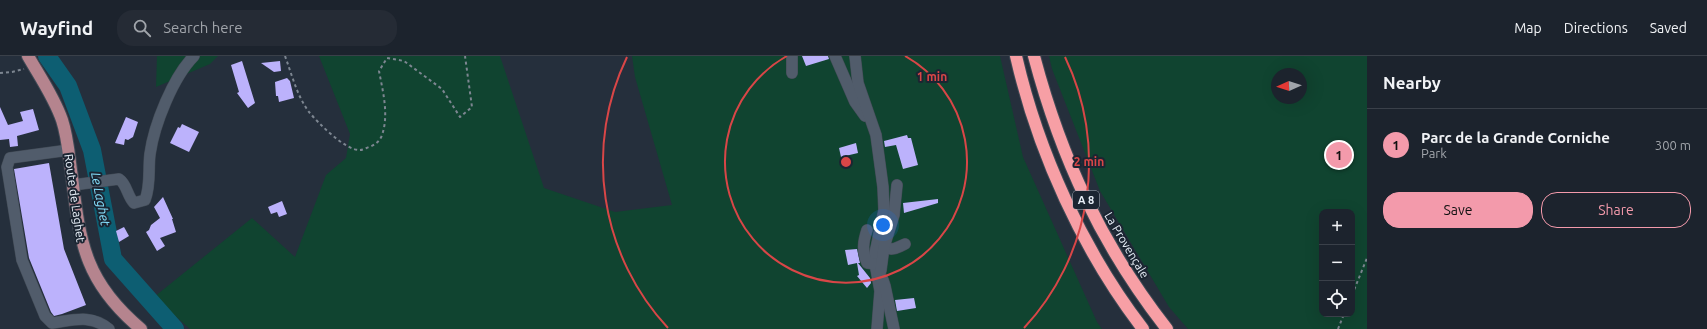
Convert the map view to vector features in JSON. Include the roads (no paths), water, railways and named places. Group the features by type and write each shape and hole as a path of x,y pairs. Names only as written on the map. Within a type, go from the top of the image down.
{"highway":[{"name":"A 8","path":"1016,56 1038,131 1068,207 1102,269 1143,329"},
{"name":"La Provençale","path":"1034,56 1057,129 1073,172 1093,216 1117,259 1138,292 1166,329"}],"main road":[{"name":"Route de Laghet","path":"31,61 56,106 62,121 76,185 79,234 82,247 94,276 112,302 141,329"}],"street":[{"path":"76,185 110,180 121,180 130,199 134,203 145,200 149,190 150,153 158,124 171,87 185,65 194,56"},
{"path":"792,56 792,73"},
{"path":"835,56 863,116 871,118"},
{"path":"855,56 858,83 876,135 883,188 884,210 875,253 875,264 880,291 877,329"},
{"path":"69,150 10,158 7,168 22,260 45,316 52,323 85,318 101,323 109,329"},
{"path":"878,277 881,270 884,247 894,214 897,185"},
{"path":"867,230 863,244 864,255 867,263 875,264"},
{"path":"884,247 888,249 895,249 905,244"},
{"path":"878,277 882,280 885,286 894,329"}],"waterway":[{"name":"Le Laghet","path":"47,56 68,86 92,150 113,259 175,329"}],"place":[{"name":"Parc de la Grande Corniche","path":"1339,155"}]}
